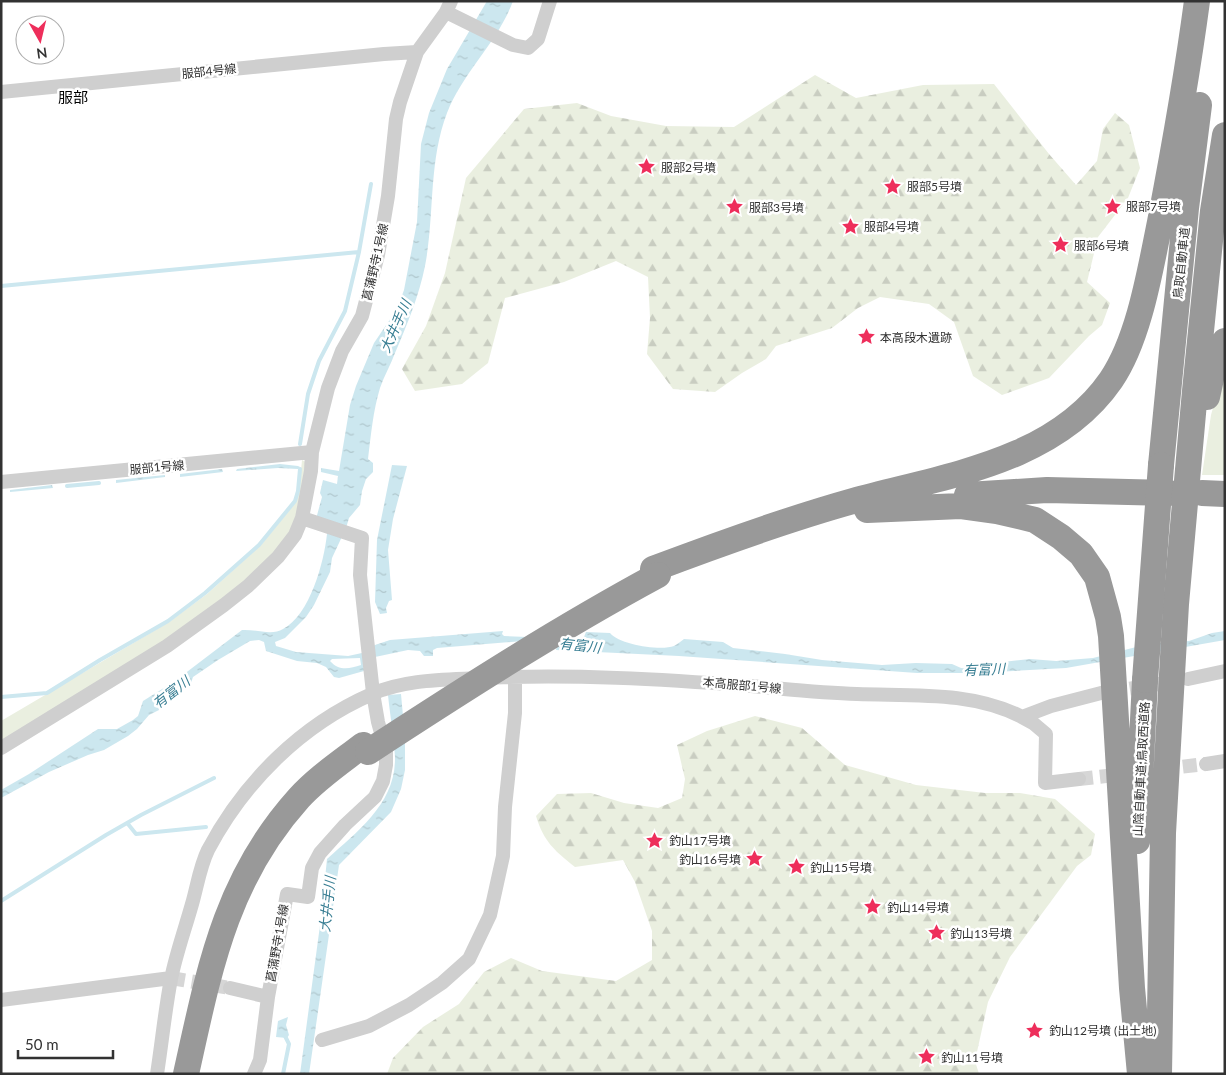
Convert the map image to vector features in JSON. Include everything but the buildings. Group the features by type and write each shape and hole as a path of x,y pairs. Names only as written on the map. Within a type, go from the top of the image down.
{"highway":[{"path":"186,1074 212,961 223,925 245,876 279,822 299,798 324,775 365,748 656,572 760,529 988,464 1034,446 1068,424 1091,405 1111,380 1123,358 1145,292 1188,73 1197,1"},
{"name":"鳥取自動車道","path":"1193,482 1186,208 1211,1"},
{"path":"1193,482 1194,392 1213,211 1225,135"},
{"path":"1183,528 1202,415 1212,374 1225,341"},
{"path":"919,485 1072,478 1193,482"},
{"path":"656,572 764,535 854,511 950,496 1193,482"},
{"name":"山陰自動車道;鳥取西道路","path":"1159,1074 1163,833 1180,677 1176,604 1183,528 1193,482"},
{"name":"山陰自動車道;鳥取西道路","path":"1145,1074 1140,986 1137,835 1145,680 1193,482"},
{"path":"854,511 961,506 997,511 1035,520 1061,537 1081,554 1096,577 1108,617 1111,636 1110,688 1117,753 1132,988 1140,1074"},
{"path":"194,1074 219,963 231,927 261,864 286,826 329,780 365,748"}],"street":[{"path":"452,10 513,45 528,48 538,40 550,1"},
{"name":"菖蒲野寺1号線","path":"1,748 167,646 224,605 248,586 278,557 305,520 312,452 328,388 342,351 362,316 378,255 388,196 396,119 402,94 417,52 452,10"},
{"name":"服部4号線","path":"1,92 366,55 417,52"},
{"name":"服部1号線","path":"1,482 312,452"},
{"path":"305,520 362,538 360,575 373,689"},
{"path":"1180,677 1225,671"},
{"path":"322,1040 369,1026 409,1005 442,984 469,959 490,915 503,856 505,807 515,713 515,676"},
{"name":"本高服部1号線","path":"157,1074 171,978 207,852 241,797 271,764 304,734 327,717 373,689 431,681 515,676 597,677 672,680 853,694 959,698 991,704 1033,723 1046,734 1045,783 1080,779"},
{"path":"1022,717 1110,688"},
{"name":"菖蒲野寺1号線","path":"254,1074 260,1060 268,997 286,894 308,897 312,868 320,853 345,825 375,797 383,781 386,751 378,722 373,689"},
{"path":"1206,764 1225,761"},
{"path":"1,1000 171,978"},
{"path":"230,988 268,997"}],"green space":[{"path":"815,75 856,98 923,85 994,84 1076,185 1097,161 1103,129 1115,113 1129,125 1140,168 1128,198 1098,237 1087,282 1110,303 1102,325 1049,378 1002,395 973,376 954,322 929,304 880,297 858,308 832,328 776,346 766,359 715,392 673,389 647,354 650,318 648,277 616,261 564,282 505,298 488,363 462,384 415,391 402,369 426,326 445,273 466,178 524,109 577,103 611,116 666,126 734,127"},
{"path":"1225,364 1225,475 1202,475 1211,415"},
{"path":"302,460 306,462 297,520 277,553 201,618 1,744 1,721 169,622 207,594 261,545 296,502"},
{"path":"755,716 802,728 845,765 916,785 985,793 1020,793 1055,799 1095,834 1091,855 1077,866 1010,957 988,1002 975,1061 979,1074 387,1074 393,1058 423,1027 459,1004 484,972 511,958 542,971 616,981 652,960 652,931 635,882 623,860 575,867 561,856 546,839 536,816 557,794 591,793 624,803 658,808 682,798 685,779 677,745 707,731"}],"water":[{"path":"487,1 513,1 499,30 454,98 441,132 434,170 425,266 412,310 382,384 372,423 368,459 373,463 373,472 366,479 360,505 349,518 332,558 330,572 314,605 306,617 285,638 275,642 276,646 296,652 348,656 362,653 375,645 390,640 503,631 502,634 504,636 578,641 584,637 586,632 610,633 622,641 631,644 660,648 674,646 684,639 723,642 733,648 822,660 882,665 916,663 952,664 970,669 994,663 1030,659 1056,661 1093,658 1148,644 1189,641 1212,633 1225,631 1225,640 1066,668 976,673 917,673 679,656 556,650 557,645 523,641 437,648 433,650 433,656 424,656 420,651 408,650 375,657 364,671 339,678 334,677 326,667 317,663 297,661 266,651 264,642 259,640 250,641 193,677 190,686 183,687 172,694 161,709 149,715 128,736 104,750 49,772 1,798 1,790 98,729 117,729 133,720 138,716 143,701 175,681 242,630 279,631 293,622 301,612 314,587 323,559 327,530 316,519 322,497 320,493 323,480 337,484 338,476 321,472 321,468 339,471 350,405 356,386 374,343 397,309 404,290 417,222 421,144 429,113 447,69","holes":["360,658 361,665 341,668 330,661 332,659"]},
{"path":"280,464 300,467 298,469 278,468 236,471 237,469"},
{"path":"392,465 407,466 393,519 388,550 392,600 389,601 386,608 387,613 380,614 375,602 377,540"},
{"path":"222,469 223,472 180,477 180,474"},
{"path":"165,475 165,477 116,483 116,480"},
{"path":"52,485 53,488 10,492 10,490"},
{"name":"大井手川","path":"401,694 405,738 405,770 401,789 391,812 339,865 309,1074 300,1074 327,859 373,815 389,788 394,773 395,757 388,695"},
{"path":"288,1017 286,1025 289,1035 287,1038 276,1037 278,1021"}],"waterway":[{"path":"300,444 308,394 319,361 345,311 359,252 371,184"},
{"path":"1,286 359,252"},
{"path":"1,697 47,693 168,621 205,593 259,545 295,501 300,469"},
{"path":"67,486 99,483"},
{"path":"1,901 106,835 214,778"},
{"path":"128,824 136,834 206,827"},
{"path":"283,1074 289,1044 284,1034"}],"tunnel":[{"path":"1109,692 1177,681"},
{"path":"1162,769 1206,764"},
{"path":"1079,779 1124,774"},
{"path":"171,978 230,988"}],"place":[{"name":"服部2号墳","path":"647,167"},
{"name":"服部5号墳","path":"893,186"},
{"name":"服部7号墳","path":"1112,206"},
{"name":"服部3号墳","path":"735,207"},
{"name":"服部4号墳","path":"850,226"},
{"name":"服部6号墳","path":"1060,245"},
{"name":"本高段木遺跡","path":"866,337"},
{"name":"釣山17号墳","path":"655,840"},
{"name":"釣山16号墳","path":"755,859"},
{"name":"釣山15号墳","path":"796,867"},
{"name":"釣山14号墳","path":"873,907"},
{"name":"釣山13号墳","path":"936,933"},
{"name":"釣山12号墳 (出土地)","path":"1035,1030"},
{"name":"釣山11号墳","path":"927,1057"}],"district":[{"name":"服部","path":"73,97"}],"water label":[{"name":"有富川","path":"580,645"},
{"name":"有富川","path":"984,669"},
{"name":"有富川","path":"171,692"}]}
